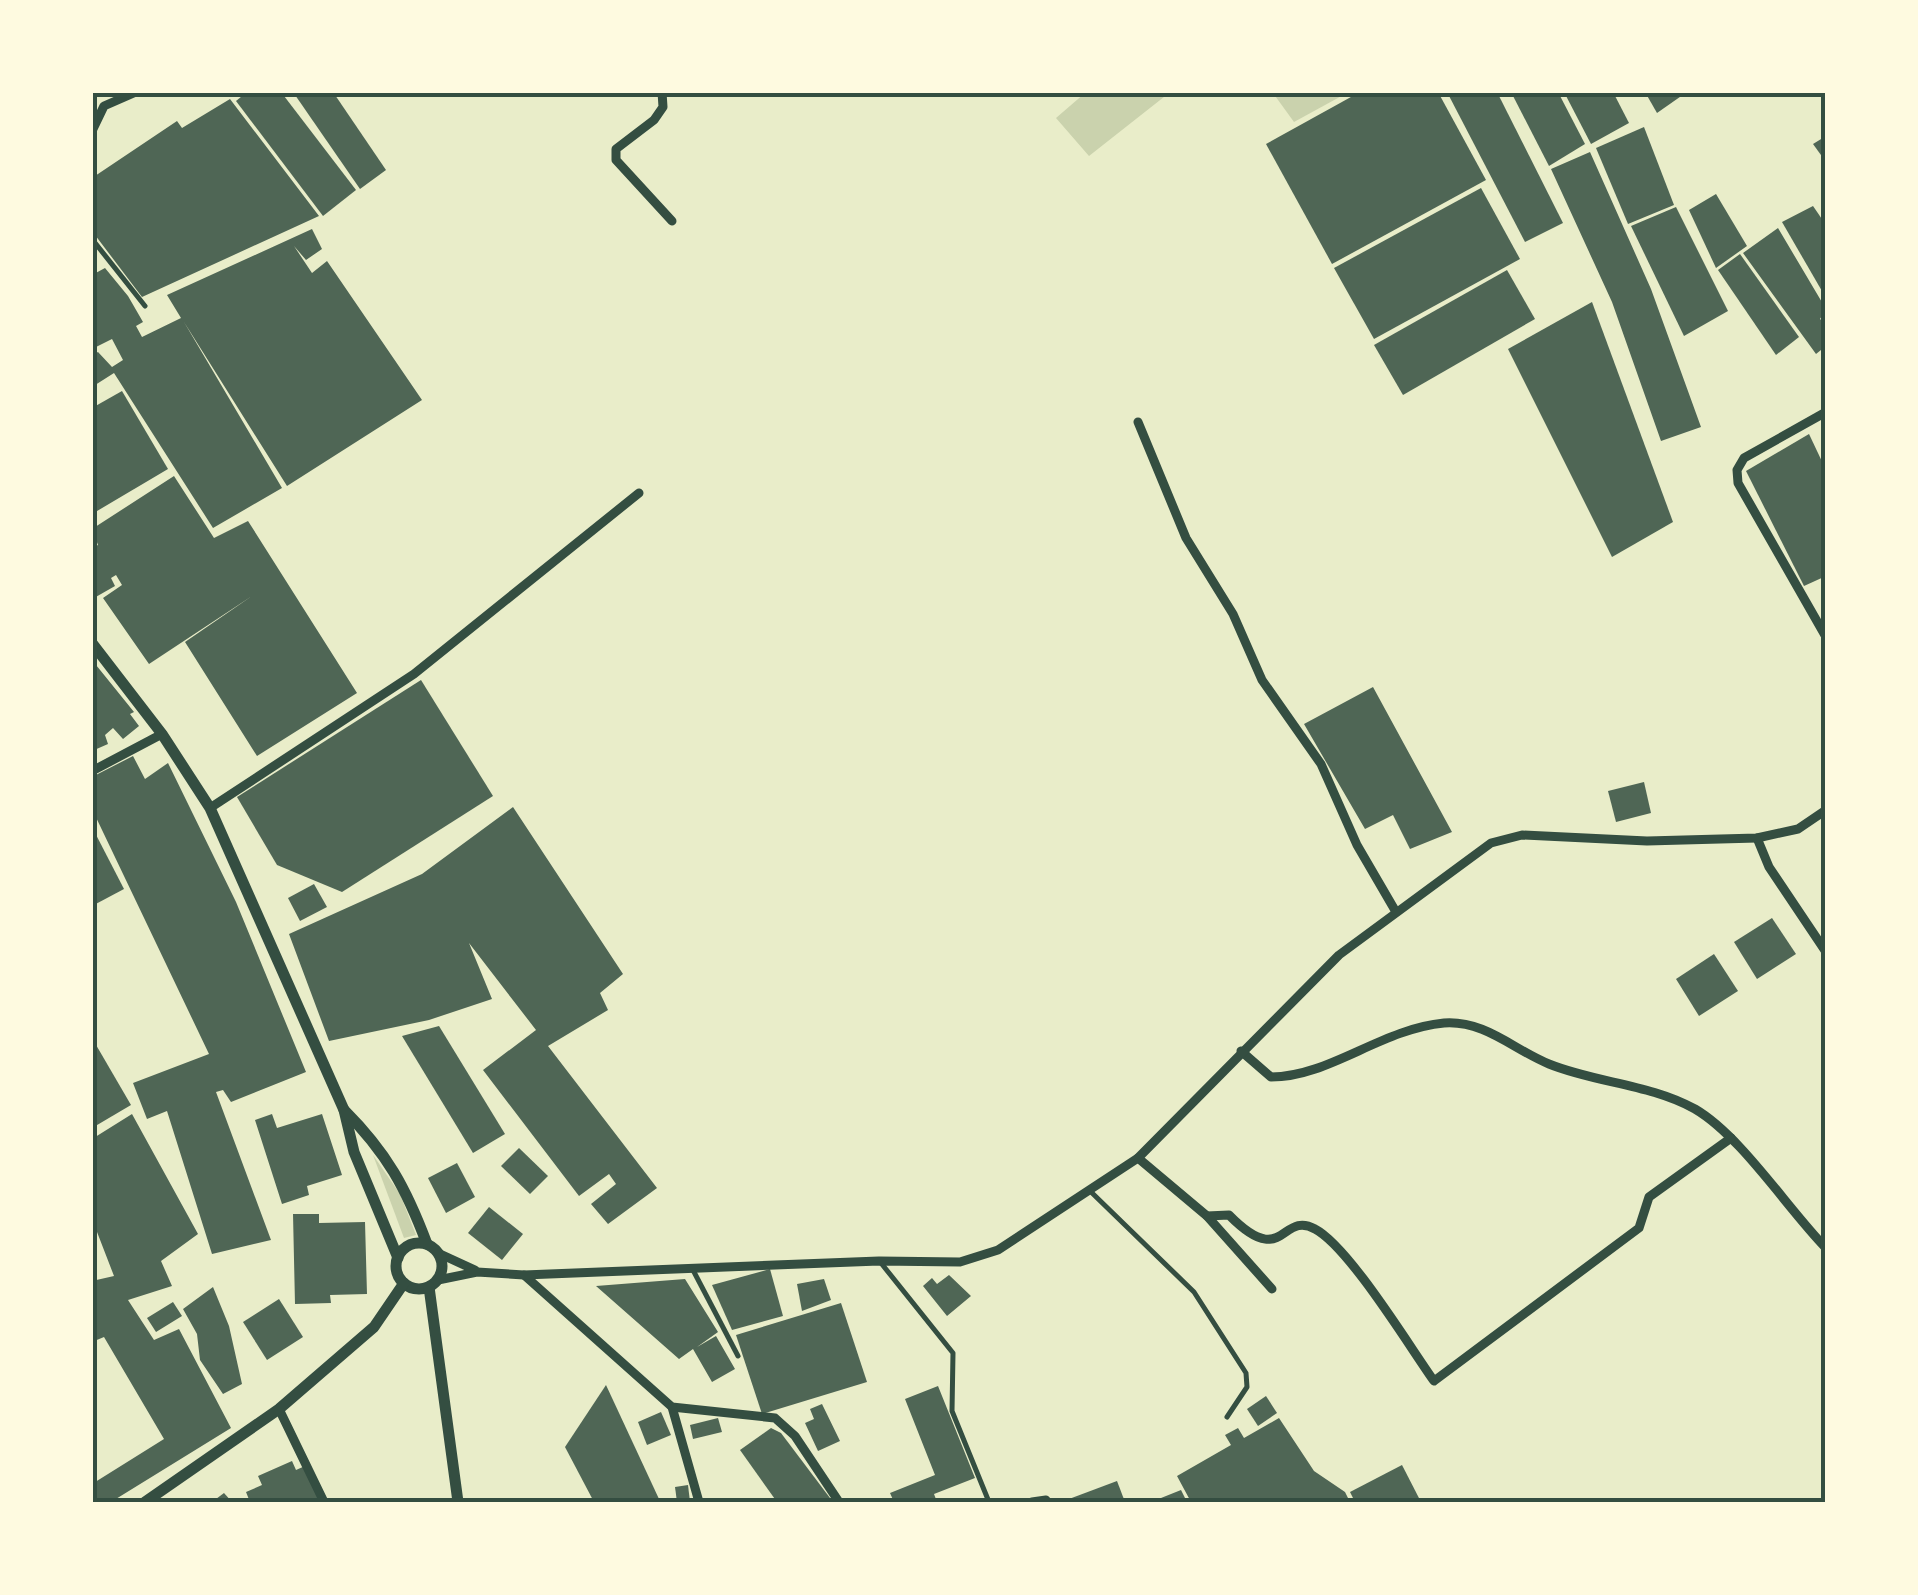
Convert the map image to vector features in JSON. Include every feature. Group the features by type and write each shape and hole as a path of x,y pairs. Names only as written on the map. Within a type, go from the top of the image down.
{"street":[{"path":"92,131 104,106 136,92"},
{"path":"662,92 663,107 616,149 616,160 672,221"},
{"path":"1826,412 1744,458 1737,470 1738,483 1826,637"},
{"path":"1138,422 1186,538 1233,614 1262,680 1321,764 1357,845 1396,912"},
{"path":"210,808 414,674 639,493"},
{"path":"92,643 162,734 210,808 344,1110 354,1152 398,1258 397,1272 404,1283 416,1289 478,1272 524,1275 879,1261 960,1262 998,1250 1138,1158 1340,955 1491,843 1522,835 1648,841 1757,838 1798,829 1826,810"},
{"path":"92,771 162,734"},
{"path":"1757,838 1769,867 1826,952"},
{"path":"1241,1052 1272,1078 1299,1077 1368,1043 1412,1030 1448,1023 1486,1029 1550,1065 1623,1082 1694,1109 1731,1138 1826,1248"},
{"path":"344,1110 379,1144 407,1193 427,1244 478,1272"},
{"path":"1207,1216 1229,1214 1252,1239 1270,1241 1298,1226 1314,1228 1346,1260 1434,1381 1639,1228 1648,1198 1731,1138"},
{"path":"1138,1158 1207,1216 1272,1289"},
{"path":"398,1258 413,1244 427,1244"},
{"path":"438,1253 442,1265 434,1283 458,1502"},
{"path":"524,1275 672,1406 699,1502"},
{"path":"146,1502 279,1408 374,1327 404,1283"},
{"path":"672,1406 775,1418 796,1436 840,1502"},
{"path":"279,1408 324,1502"},
{"path":"1032,1502 1046,1500"}],"lane":[{"path":"92,239 144,306"},
{"path":"1087,1188 1194,1292 1246,1373 1247,1387 1227,1417"},
{"path":"879,1261 954,1353 952,1411 988,1502"},
{"path":"692,1268 738,1356"}],"green space":[{"path":"1085,92 1169,93 1089,156 1056,118"},
{"path":"1273,93 1347,93 1294,122"},
{"path":"373,1155 400,1194 416,1235 404,1238"}],"building":[{"path":"247,92 281,92 356,190 323,216 236,101"},
{"path":"293,92 333,92 386,170 360,189"},
{"path":"1360,92 1438,92 1486,180 1332,264 1266,144"},
{"path":"1447,92 1497,92 1563,223 1525,242"},
{"path":"1511,92 1558,92 1585,144 1549,166"},
{"path":"1564,92 1613,92 1629,123 1591,144"},
{"path":"1645,92 1687,92 1657,113"},
{"path":"230,99 319,216 142,297 92,231 92,178 177,121 182,128"},
{"path":"1644,127 1674,205 1628,224 1596,148"},
{"path":"1826,136 1826,162 1813,144"},
{"path":"1590,152 1651,289 1701,427 1661,441 1612,302 1551,169"},
{"path":"1481,188 1520,259 1374,339 1334,268"},
{"path":"1716,194 1747,246 1716,268 1689,210"},
{"path":"1813,206 1826,225 1826,298 1782,222"},
{"path":"1676,207 1728,311 1684,336 1631,226"},
{"path":"1778,228 1826,309 1820,319 1826,324 1826,346 1816,354 1743,253"},
{"path":"312,229 322,249 306,260 294,246 312,273 327,261 422,400 287,486 184,322 282,488 213,528 114,373 92,387 92,355 98,352 112,367 123,360 112,339 92,349 92,275 105,268 128,296 143,322 136,326 142,337 181,318 167,295"},
{"path":"1740,254 1799,337 1776,355 1718,270"},
{"path":"1507,270 1535,319 1403,395 1374,345"},
{"path":"1592,302 1673,522 1612,557 1508,349"},
{"path":"122,391 168,469 92,514 92,408"},
{"path":"1809,434 1826,470 1826,576 1804,586 1746,471"},
{"path":"174,476 214,538 248,521 357,693 257,756 185,642 252,596 149,664 103,598 122,585 116,575 111,578 115,586 94,598 92,594 92,548 98,545 92,529"},
{"path":"92,660 134,712 130,714 139,726 123,739 113,728 105,735 108,744 92,751"},
{"path":"421,680 493,796 342,892 277,865 237,797"},
{"path":"1373,687 1452,832 1410,849 1393,815 1365,829 1304,724"},
{"path":"133,756 145,779 168,763 236,902 306,1072 231,1102 223,1090 216,1092 271,1240 212,1254 167,1111 147,1119 133,1083 209,1054 92,809 92,777"},
{"path":"1644,782 1651,813 1616,822 1608,791"},
{"path":"513,807 623,974 600,993 608,1010 548,1046 657,1188 608,1224 591,1204 616,1184 609,1174 579,1196 483,1070 536,1030 469,943 492,999 429,1020 329,1041 289,934 422,874"},
{"path":"92,827 124,889 92,906"},
{"path":"314,884 327,907 300,921 288,898"},
{"path":"1772,918 1796,954 1757,979 1734,942"},
{"path":"1714,954 1738,991 1699,1016 1676,979"},
{"path":"439,1026 505,1134 473,1153 402,1036"},
{"path":"92,1038 131,1105 92,1128"},
{"path":"132,1114 198,1234 161,1261 172,1286 128,1300 154,1340 179,1329 231,1428 111,1502 96,1502 92,1484 164,1439 104,1337 92,1342 92,1281 114,1276 92,1219 92,1139"},
{"path":"272,1114 277,1128 322,1114 342,1175 307,1186 309,1195 282,1204 255,1120"},
{"path":"519,1148 548,1176 530,1194 501,1166"},
{"path":"457,1163 475,1197 446,1213 428,1178"},
{"path":"489,1207 523,1234 502,1260 468,1233"},
{"path":"293,1214 319,1214 319,1223 365,1222 367,1294 330,1295 331,1303 295,1304"},
{"path":"770,1269 783,1316 732,1330 712,1285"},
{"path":"949,1275 971,1296 947,1316 923,1286 932,1278 937,1284"},
{"path":"685,1279 718,1332 697,1347 716,1336 735,1369 712,1382 693,1349 679,1359 596,1286"},
{"path":"824,1279 831,1300 802,1311 797,1284"},
{"path":"213,1287 229,1326 242,1384 223,1394 200,1360 197,1334 183,1309"},
{"path":"279,1299 303,1337 267,1360 243,1322"},
{"path":"173,1302 182,1316 156,1332 147,1318"},
{"path":"841,1303 867,1382 762,1414 736,1335"},
{"path":"606,1385 659,1499 652,1502 594,1502 565,1447"},
{"path":"938,1386 975,1478 934,1494 937,1502 894,1502 890,1493 935,1475 905,1399"},
{"path":"1266,1396 1277,1413 1258,1426 1247,1409"},
{"path":"822,1404 840,1441 818,1451 805,1423 814,1419 810,1409"},
{"path":"661,1412 671,1435 647,1445 638,1422"},
{"path":"718,1418 722,1432 693,1439 690,1425"},
{"path":"1279,1418 1314,1471 1345,1492 1350,1502 1191,1502 1177,1476 1231,1445 1225,1435 1238,1428 1244,1438"},
{"path":"771,1428 781,1433 833,1502 777,1502 740,1450"},
{"path":"292,1461 296,1470 305,1466 320,1500 250,1502 246,1492 262,1485 258,1476"},
{"path":"1402,1465 1421,1502 1355,1502 1350,1492"},
{"path":"1117,1481 1125,1502 1061,1502"},
{"path":"688,1485 690,1502 677,1502 675,1487"},
{"path":"1181,1490 1187,1502 1151,1502"},
{"path":"224,1493 232,1502 212,1502"}]}
